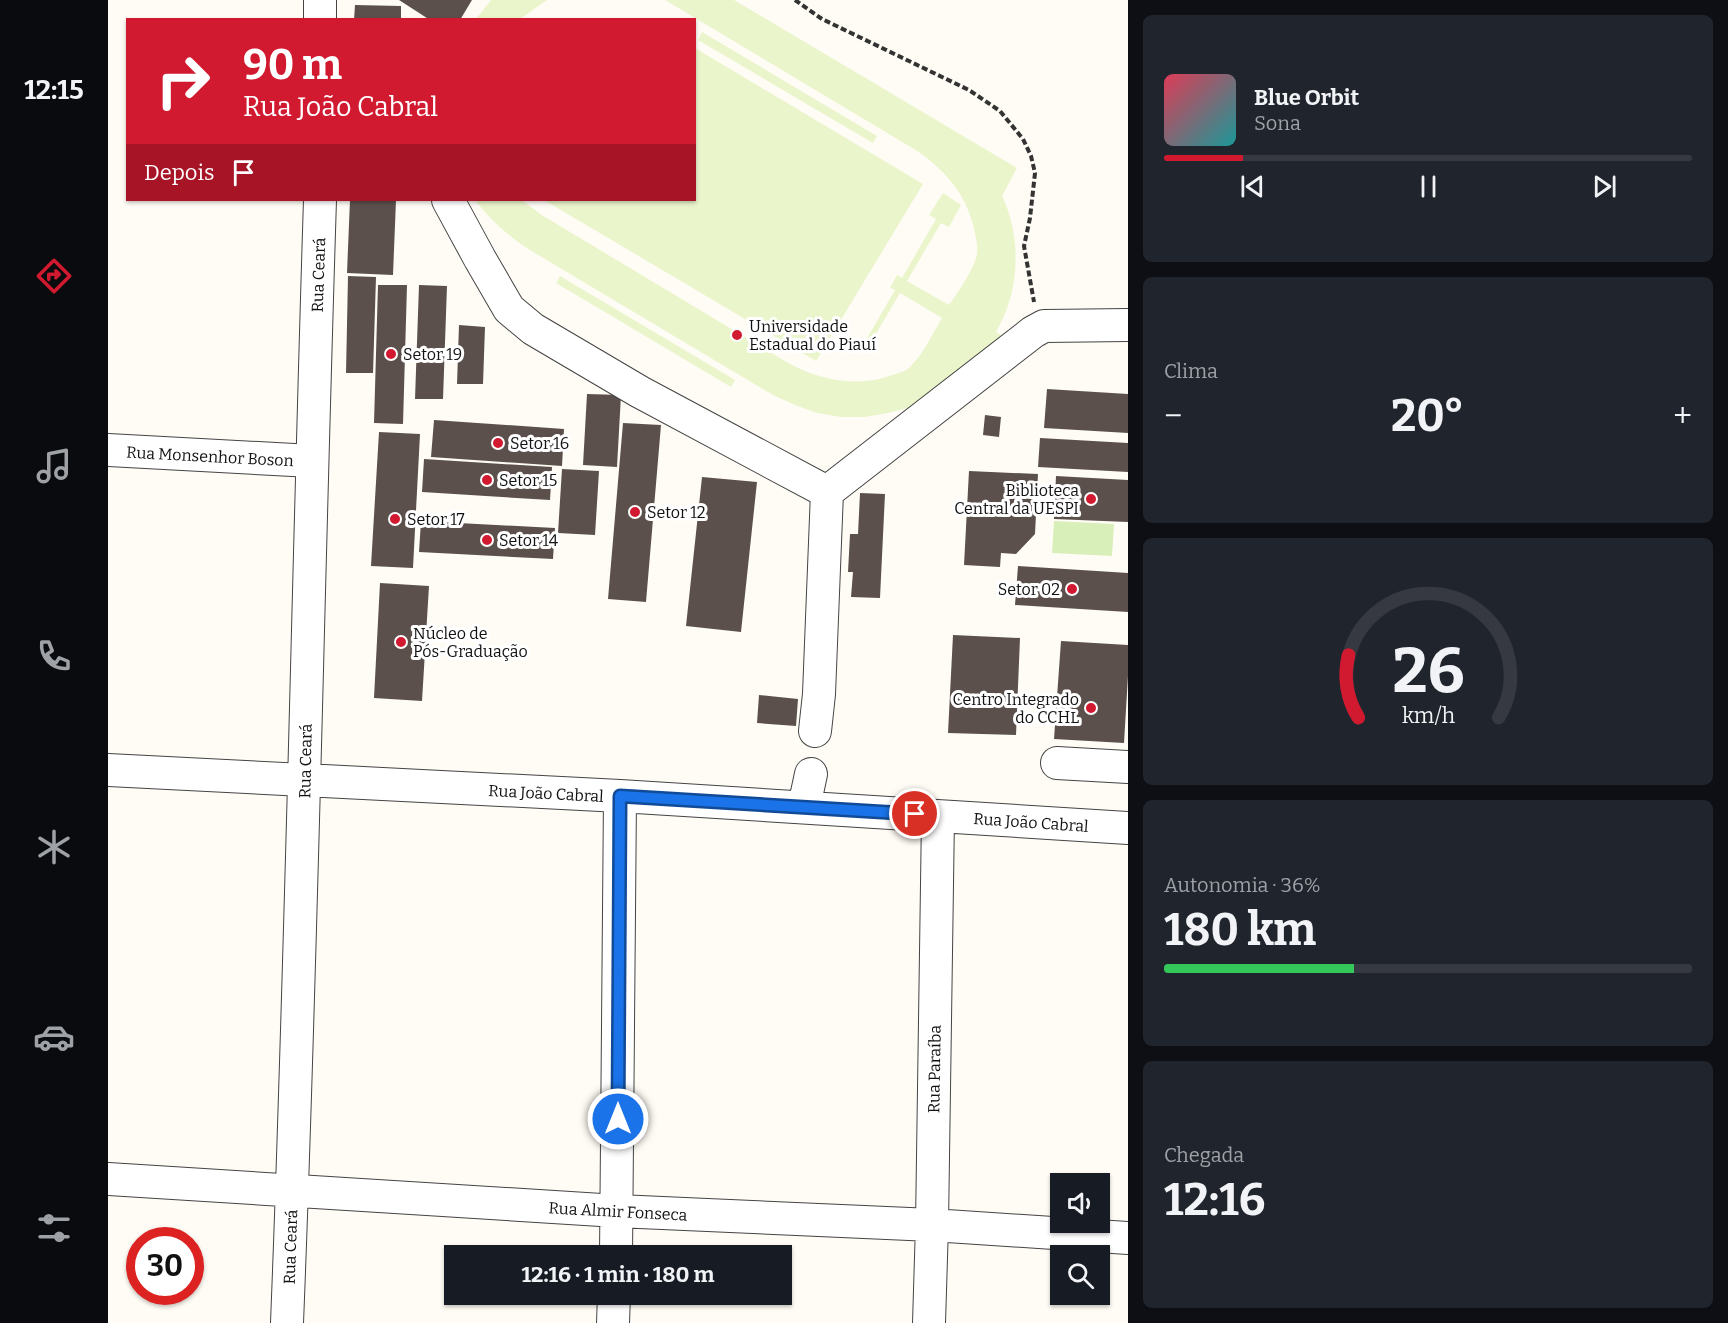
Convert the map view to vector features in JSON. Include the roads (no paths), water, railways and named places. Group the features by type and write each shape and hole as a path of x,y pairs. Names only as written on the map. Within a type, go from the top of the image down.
{"street":[{"path":"320,0 320,18"},
{"name":"Rua Ceará","path":"287,1323 305,781 320,201"},
{"path":"449,201 509,309 533,329 640,392 827,492"},
{"path":"815,730 827,492 1033,332 1044,326 1128,325"},
{"name":"Rua Monsenhor Boson","path":"108,450 312,461"},
{"path":"1057,763 1128,766"},
{"name":"Rua João Cabral","path":"108,770 620,796 1128,828"},
{"path":"804,807 811,774"},
{"path":"616,1245 620,796"},
{"name":"Rua Paraíba","path":"929,1323 938,816"},
{"name":"Rua Almir Fonseca","path":"108,1179 617,1211 932,1225 1128,1238"},
{"path":"613,1323 614,1305"}],"place":[{"name":"Universidade Estadual do Piauí","path":"737,335"},
{"name":"Setor 19","path":"391,354"},
{"name":"Setor 16","path":"498,443"},
{"name":"Setor 15","path":"487,480"},
{"name":"Biblioteca Central da UESPI","path":"1091,499"},
{"name":"Setor 12","path":"635,512"},
{"name":"Setor 17","path":"395,519"},
{"name":"Setor 14","path":"487,540"},
{"name":"Setor 02","path":"1072,589"},
{"name":"Núcleo de Pós-Graduação","path":"401,642"},
{"name":"Centro Integrado do CCHL","path":"1091,708"}]}
